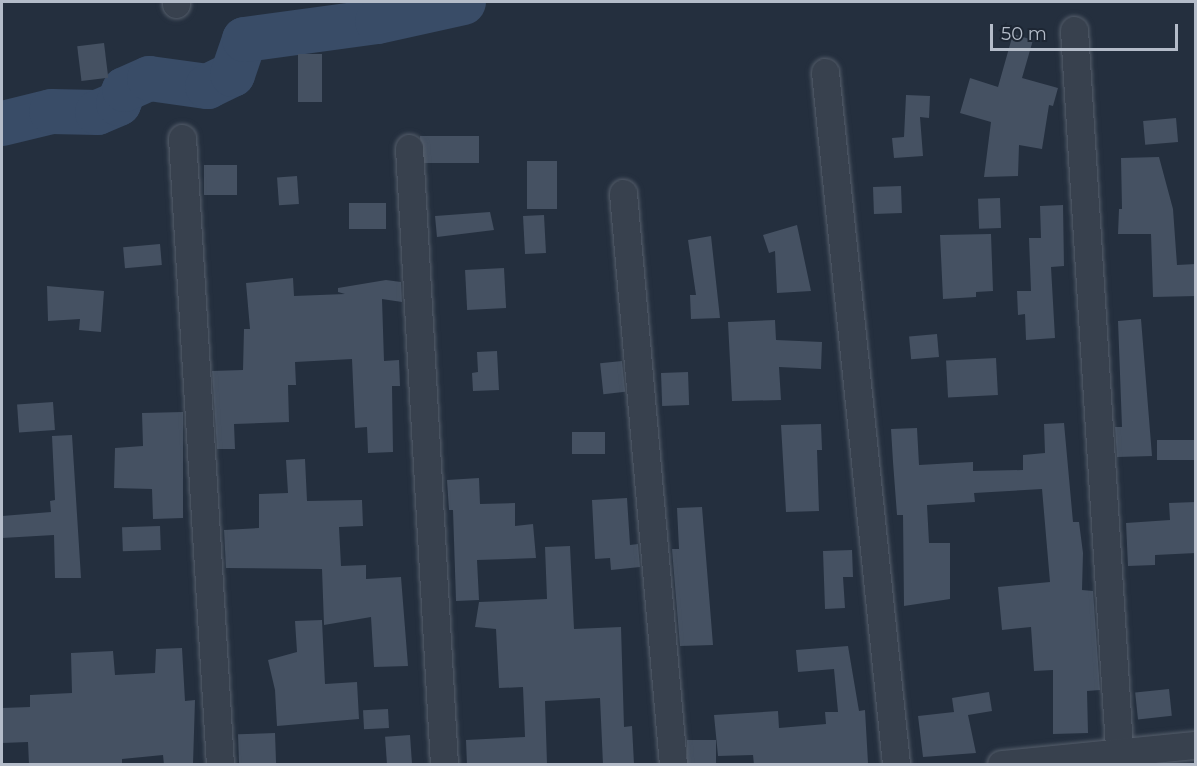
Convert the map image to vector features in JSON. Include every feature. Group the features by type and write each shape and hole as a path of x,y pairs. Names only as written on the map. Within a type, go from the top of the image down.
{"street":[{"path":"1074,30 1120,758"},
{"path":"825,72 896,765"},
{"path":"182,138 220,765"},
{"path":"409,148 444,765"},
{"path":"623,193 674,765"},
{"path":"1001,765 1120,758 1196,745"}],"building":[{"path":"1013,34 1033,40 1022,78 1058,88 1053,106 1049,105 1042,149 1019,145 1018,176 984,177 991,122 960,113 970,78 998,87"},
{"path":"104,43 108,78 81,81 77,46"},
{"path":"298,54 322,54 322,102 298,102"},
{"path":"906,95 930,96 929,118 920,117 923,156 894,158 892,138 904,137"},
{"path":"1176,118 1178,142 1145,145 1143,121"},
{"path":"420,136 479,136 479,163 420,163"},
{"path":"1159,157 1173,209 1177,265 1196,264 1196,296 1153,297 1151,234 1118,234 1119,209 1122,209 1121,158"},
{"path":"527,161 557,161 557,209 527,209"},
{"path":"204,165 237,165 237,195 204,195"},
{"path":"297,176 299,204 279,205 277,177"},
{"path":"901,186 902,213 874,214 873,187"},
{"path":"1000,198 1001,228 979,229 978,199"},
{"path":"349,203 386,203 386,229 349,229"},
{"path":"1063,205 1064,266 1051,267 1055,338 1026,340 1025,314 1018,315 1017,291 1031,291 1029,238 1041,238 1040,206"},
{"path":"490,212 494,230 437,237 435,216"},
{"path":"544,215 546,253 525,254 523,216"},
{"path":"797,225 811,291 777,293 775,251 769,253 763,235"},
{"path":"991,234 993,291 976,292 976,297 943,299 940,235"},
{"path":"711,236 720,318 691,319 690,295 696,295 688,240"},
{"path":"160,244 162,265 125,268 123,247"},
{"path":"504,268 506,308 467,310 465,270"},
{"path":"293,278 294,296 345,294 338,292 338,288 386,280 401,282 402,302 382,299 384,361 399,360 400,386 392,386 393,452 368,453 367,427 355,428 352,359 295,362 296,385 288,385 289,422 234,424 235,449 217,449 212,371 243,370 244,329 250,329 246,283"},
{"path":"47,286 104,291 101,332 79,330 80,319 48,321"},
{"path":"1141,319 1152,456 1117,457 1115,427 1122,427 1118,321"},
{"path":"775,320 776,340 822,342 821,369 779,367 781,400 732,401 728,322"},
{"path":"937,334 939,357 911,359 909,336"},
{"path":"497,351 499,390 473,391 472,373 478,372 477,352"},
{"path":"996,358 998,395 948,398 946,361"},
{"path":"622,361 625,392 603,394 600,363"},
{"path":"688,372 689,405 662,406 661,373"},
{"path":"53,402 55,430 19,432 17,405"},
{"path":"183,412 183,518 153,519 152,489 114,488 115,448 143,446 142,413"},
{"path":"1064,423 1073,522 1079,522 1083,553 1082,590 1093,591 1100,690 1087,691 1088,733 1053,734 1053,670 1034,671 1031,627 1002,630 998,587 1050,582 1042,489 974,493 975,502 927,505 929,543 950,543 950,599 904,606 903,515 897,515 891,429 917,428 919,465 973,462 973,471 1023,470 1023,455 1045,453 1044,424"},
{"path":"821,424 822,450 817,450 819,511 786,512 781,425"},
{"path":"572,432 605,432 605,454 572,454"},
{"path":"72,435 81,578 55,578 54,535 2,538 2,516 51,512 50,501 55,500 52,436"},
{"path":"1157,440 1196,440 1196,460 1157,460"},
{"path":"305,459 307,501 362,500 363,526 339,527 341,566 366,565 366,579 401,577 408,666 374,667 371,617 324,625 322,569 226,568 224,530 259,528 259,494 288,493 286,460"},
{"path":"479,478 480,504 515,503 515,526 533,524 536,558 477,560 479,600 456,601 453,510 449,510 447,480"},
{"path":"627,498 630,545 638,544 640,567 611,570 610,558 595,559 592,500"},
{"path":"1196,502 1196,553 1155,555 1155,565 1128,566 1126,523 1170,520 1169,503"},
{"path":"702,507 713,645 680,646 672,549 679,549 677,508"},
{"path":"160,526 161,550 123,551 122,527"},
{"path":"570,546 574,629 621,627 624,727 632,726 634,764 603,765 600,698 545,701 547,764 467,765 466,740 525,737 523,687 499,688 496,629 475,627 479,602 547,599 545,547"},
{"path":"852,550 853,577 843,577 845,608 825,609 823,551"},
{"path":"322,620 325,684 357,682 359,719 277,726 275,690 268,660 297,652 295,621"},
{"path":"848,646 859,711 865,710 868,763 754,765 753,755 718,756 714,715 778,711 779,728 826,724 825,712 838,712 834,669 798,672 796,650"},
{"path":"182,648 185,701 195,700 193,765 164,765 163,755 122,759 122,765 29,765 28,742 2,743 2,708 30,707 30,695 72,693 71,653 113,651 115,675 155,673 156,649"},
{"path":"1169,689 1172,716 1138,719 1135,693"},
{"path":"989,692 992,711 968,715 976,753 923,757 918,716 954,712 952,698"},
{"path":"388,709 389,728 364,729 363,710"},
{"path":"275,733 276,764 239,764 238,734"},
{"path":"410,735 412,764 387,764 385,737"},
{"path":"687,740 716,740 716,764 687,764"}],"waterway":[{"path":"2,123 51,111 97,112 118,103 124,89 149,78 207,86 232,74 244,39 377,21 463,2"}]}
